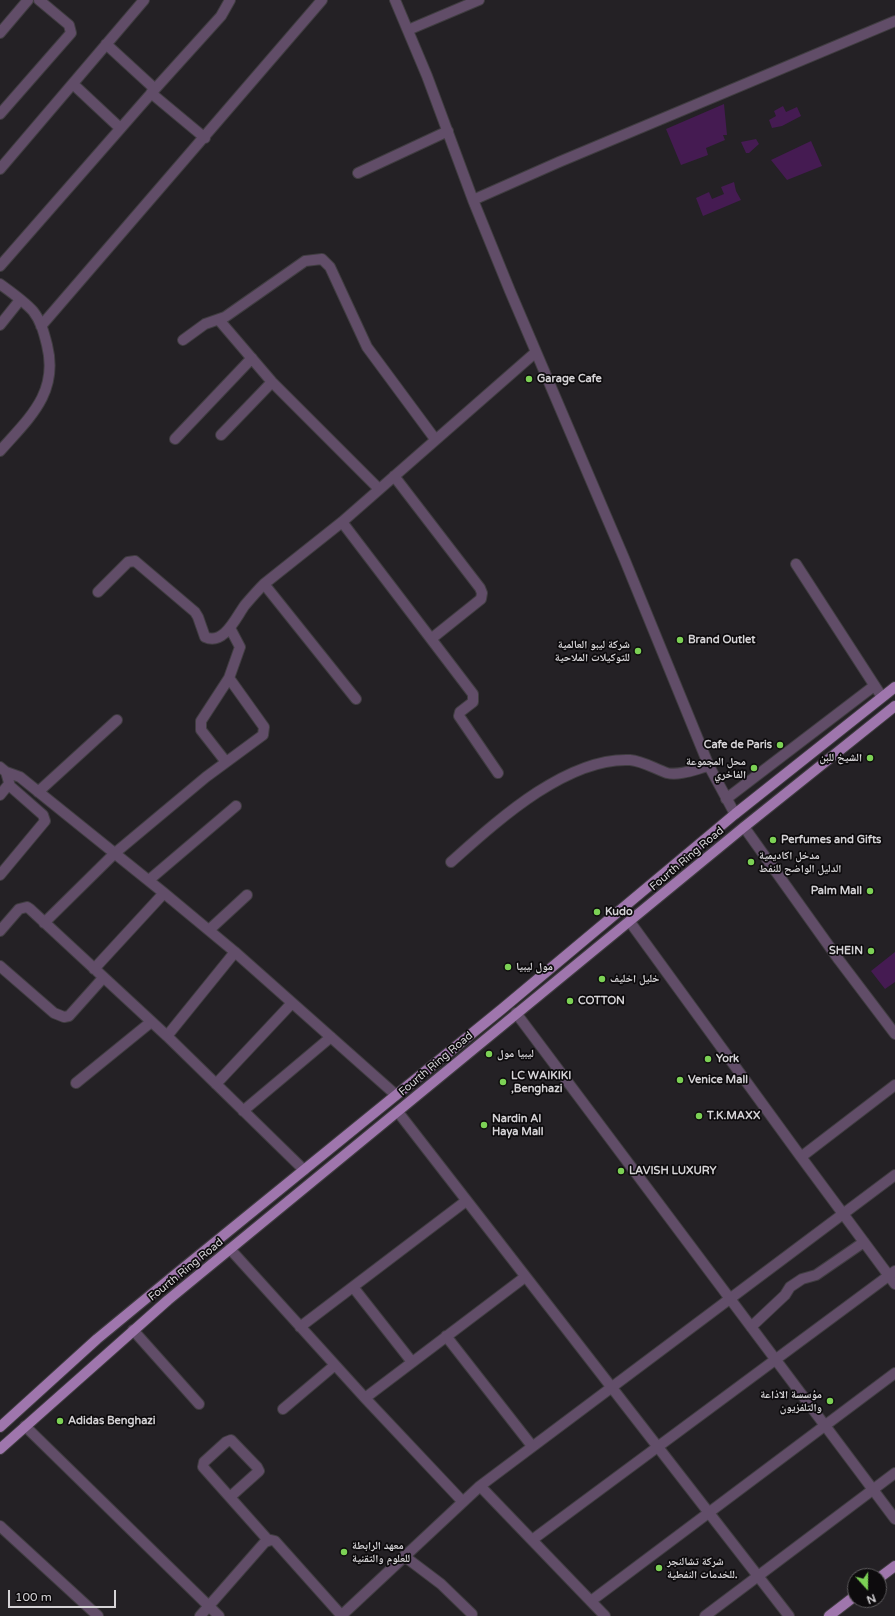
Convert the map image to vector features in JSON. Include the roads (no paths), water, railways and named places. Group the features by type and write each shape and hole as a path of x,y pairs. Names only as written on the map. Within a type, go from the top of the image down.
{"main road":[{"name":"Fourth Ring Road","path":"0,1427 104,1333 396,1095 735,814 895,687"},
{"name":"Fourth Ring Road","path":"0,1449 133,1330 516,1013 630,922 744,827 890,712 895,706"},
{"path":"350,1132 360,1143"},
{"path":"829,1616 847,1602"}],"street":[{"path":"0,33 28,0"},
{"path":"0,114 71,33 69,25 39,0"},
{"path":"0,169 144,0"},
{"path":"0,266 120,128 221,16 230,0"},
{"path":"41,326 205,138 322,0"},
{"path":"395,0 448,131 473,200 536,352 624,558 709,766 735,814"},
{"path":"408,30 479,0"},
{"path":"473,200 559,162 895,21"},
{"path":"106,44 153,91 205,138"},
{"path":"73,84 120,128"},
{"path":"358,173 448,131"},
{"path":"183,340 205,324 219,320 305,261 318,258 325,261 332,271 367,347 435,438"},
{"path":"0,284 32,311 41,326 50,362 49,381 45,394 34,413 0,451"},
{"path":"0,325 20,300"},
{"path":"219,320 272,382 379,489"},
{"path":"98,592 128,562 135,561 194,612 206,638 219,636 230,628 244,606 264,584 342,522 435,438 536,352"},
{"path":"175,439 252,358"},
{"path":"221,435 272,382"},
{"path":"394,476 480,588 482,594 481,599 431,639"},
{"path":"342,522 473,694 473,702 460,712 459,716 498,773"},
{"path":"796,564 882,697"},
{"path":"264,584 356,700"},
{"path":"226,762 201,730 200,726 201,721 229,678 240,647 230,628"},
{"path":"44,923 115,853 206,777 262,737 265,729 229,678"},
{"path":"726,799 874,686"},
{"path":"38,792 117,720"},
{"path":"451,862 478,838 519,806 546,787 573,772 613,761 631,760 674,774 709,766"},
{"path":"3,770 20,777 149,880 235,952 396,1095"},
{"path":"0,875 45,823 44,817 9,784 3,770"},
{"path":"0,795 9,784"},
{"path":"149,880 236,806"},
{"path":"744,827 839,960 895,1034"},
{"path":"94,969 164,893"},
{"path":"209,930 247,895"},
{"path":"0,931 20,909 24,907 30,909 167,1036 304,1170"},
{"path":"532,1540 658,1448 775,1359 893,1277 864,1242 801,1157 630,922"},
{"path":"167,1036 235,952"},
{"path":"0,966 54,1013 64,1017 69,1016 103,978"},
{"path":"216,1084 292,1003"},
{"path":"516,1013 895,1519"},
{"path":"76,1083 151,1022"},
{"path":"243,1110 331,1037"},
{"path":"801,1157 895,1085"},
{"path":"398,1112 524,1277 789,1616"},
{"path":"230,1497 259,1471 231,1440 226,1442 202,1466 268,1540 275,1541 342,1616 480,1486 728,1298 895,1174"},
{"path":"300,1327 466,1202"},
{"path":"751,1327 785,1295 790,1287 802,1279 816,1275 864,1242"},
{"path":"230,1250 365,1398 463,1502"},
{"path":"365,1398 524,1277"},
{"path":"353,1287 412,1362"},
{"path":"133,1330 199,1404"},
{"path":"446,1336 532,1446"},
{"path":"283,1409 335,1365"},
{"path":"591,1601 895,1373"},
{"path":"25,1426 219,1616"},
{"path":"705,1616 895,1474"},
{"path":"480,1486 605,1616"},
{"path":"0,1526 98,1616"},
{"path":"200,1616 268,1540"},
{"path":"404,1556 436,1579 472,1614"}],"place":[{"name":"Garage Cafe","path":"529,379"},
{"name":"Brand Outlet","path":"680,640"},
{"name":"شركة ليبو العالمية للتوكيلات الملاحية","path":"638,651"},
{"name":"Cafe de Paris","path":"780,745"},
{"name":"الشيخ للبن","path":"870,758"},
{"name":"محل المجموعة الفاخري","path":"754,768"},
{"name":"Perfumes and Gifts","path":"773,840"},
{"name":"مدخل اكاديمية الدليل الواضح للنفط","path":"751,862"},
{"name":"Palm Mall","path":"870,891"},
{"name":"Kudo","path":"597,912"},
{"name":"SHEIN","path":"871,951"},
{"name":"مول ليبيا","path":"508,967"},
{"name":"خليل اخليف","path":"602,979"},
{"name":"COTTON","path":"570,1001"},
{"name":"ليبيا مول","path":"489,1054"},
{"name":"York","path":"708,1059"},
{"name":"Venice Mall","path":"680,1080"},
{"name":"LC WAIKIKI ,Benghazi","path":"503,1082"},
{"name":"T.K.MAXX","path":"699,1116"},
{"name":"Nardin Al Haya Mall","path":"484,1125"},
{"name":"LAVISH LUXURY","path":"621,1171"},
{"name":"مؤسسة الاذاعة والتلفزيون","path":"830,1401"},
{"name":"Adidas Benghazi","path":"60,1421"},
{"name":"معهد الرابطة للعلوم والتقنية","path":"344,1552"},
{"name":"شركة تشالنجر للخدمات النفطية.","path":"659,1568"}]}
